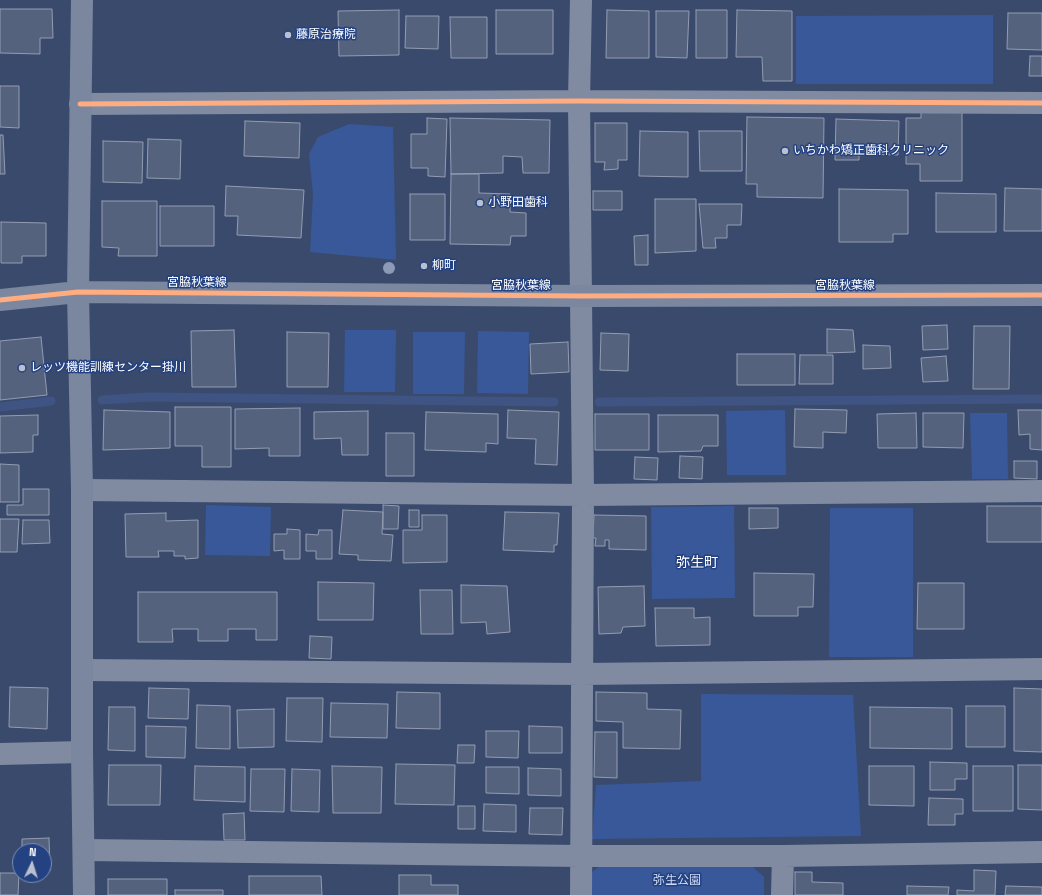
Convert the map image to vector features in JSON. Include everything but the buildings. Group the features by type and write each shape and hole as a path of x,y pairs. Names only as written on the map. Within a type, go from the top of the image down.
{"street":[{"path":"82,0 78,292 82,490 82,752 84,895"},
{"path":"581,0 579,101 583,495 581,895"},
{"path":"80,104 579,101 1042,103"},
{"name":"宮脇秋葉線","path":"0,300 78,292 580,296 1042,295"},
{"path":"82,490 583,495 1042,491"},
{"path":"82,670 581,674 1042,669"},
{"path":"0,754 82,752"},
{"path":"84,850 582,856 783,856 1042,852"},
{"path":"782,895 783,856"}],"green space":[{"path":"993,15 993,84 796,84 796,16"},
{"path":"349,124 393,127 396,260 310,252 313,194 309,154 318,137"},
{"path":"345,330 396,330 395,392 344,392"},
{"path":"478,331 529,332 528,394 477,393"},
{"path":"413,332 465,332 464,394 413,394"},
{"path":"785,410 786,475 727,475 726,411"},
{"path":"970,413 1007,413 1008,479 972,479"},
{"path":"206,505 271,507 270,556 205,555"},
{"path":"734,506 735,598 652,599 651,507"},
{"path":"830,508 913,508 913,657 829,657"},
{"path":"701,694 853,695 861,836 592,839 596,785 701,781"},
{"name":"弥生公園","path":"600,866 753,867 764,877 764,895 591,895 591,873"}],"waterway":[{"path":"102,400 149,397 554,402"},
{"path":"599,402 1042,399"},
{"path":"0,407 51,401"}],"cycle path":[{"path":"80,104 579,101 1042,103"},
{"path":"0,300 78,292 581,296 1042,295"}],"place":[{"name":"藤原治療院","path":"288,35"},
{"name":"いちかわ矯正歯科クリニック","path":"785,151"},
{"name":"小野田歯科","path":"480,203"},
{"name":"柳町","path":"424,266"},
{"name":"レッツ機能訓練センター掛川","path":"22,368"}],"district":[{"name":"弥生町","path":"697,563"}]}
